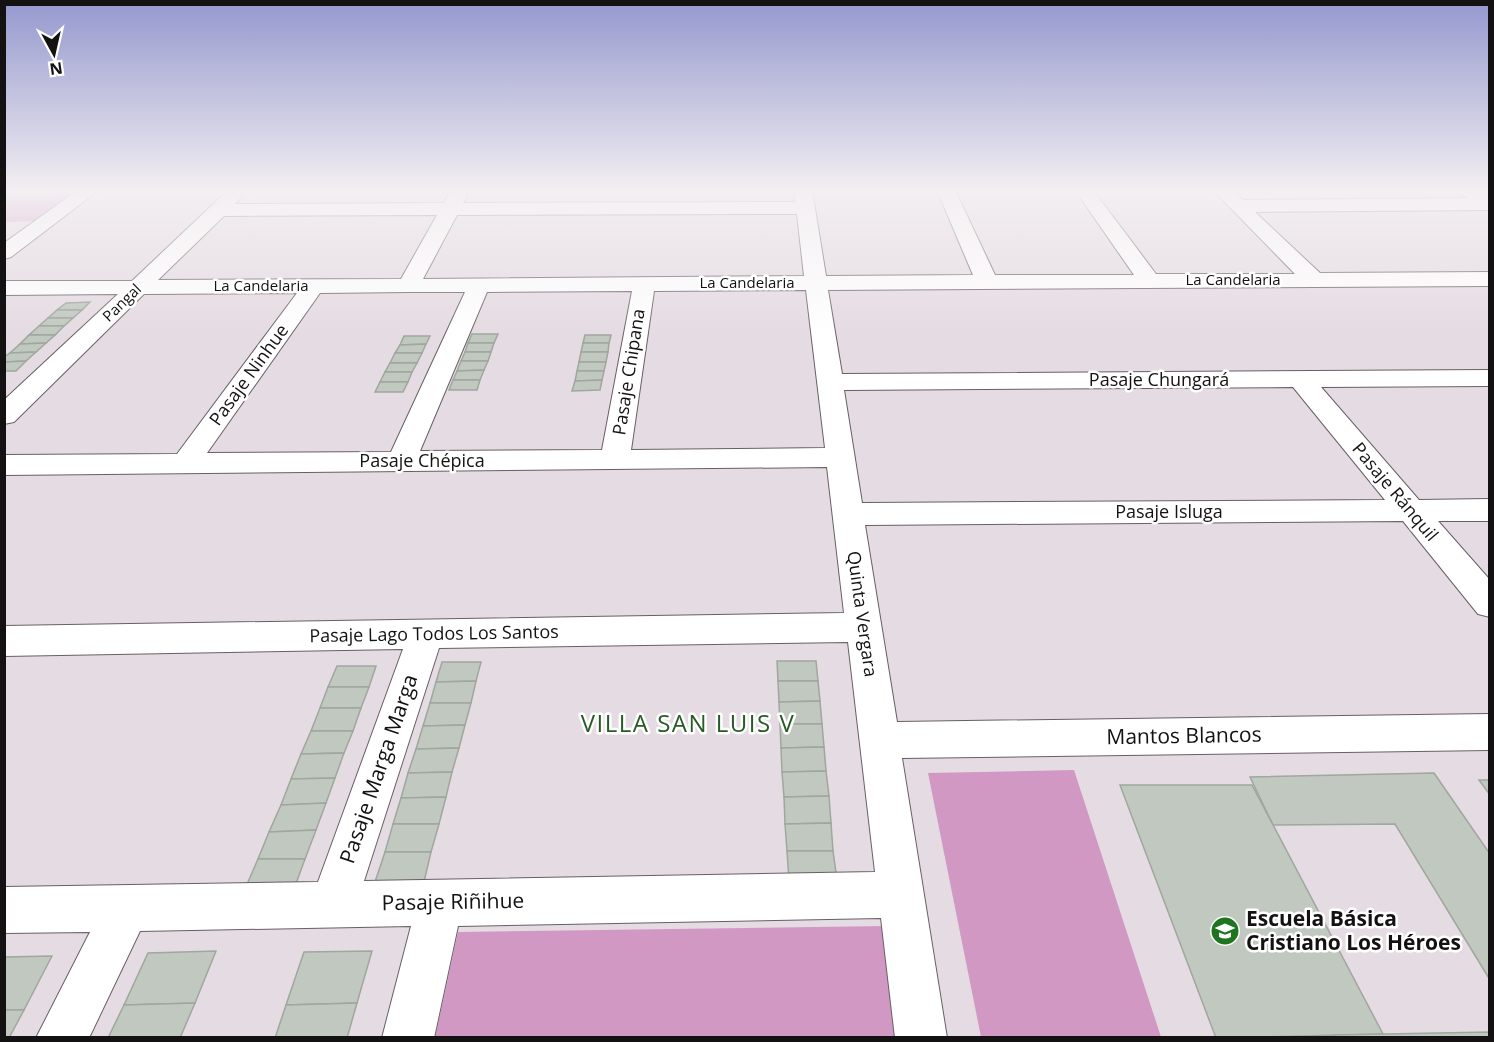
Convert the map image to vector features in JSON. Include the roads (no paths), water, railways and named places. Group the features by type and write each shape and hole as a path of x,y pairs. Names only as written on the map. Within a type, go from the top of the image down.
{"street":[{"path":"4,253 24,239"},
{"name":"Pangal","path":"4,416 188,239"},
{"path":"408,286 434,239"},
{"name":"Quinta Vergara","path":"810,239 921,1038"},
{"path":"968,239 987,282"},
{"path":"1119,239 1150,281"},
{"path":"1272,239 1314,280"},
{"name":"La Candelaria","path":"4,288 1490,279"},
{"name":"Pasaje Chipana","path":"615,460 644,284"},
{"path":"401,461 479,285"},
{"name":"Pasaje Ninhue","path":"185,463 314,286"},
{"name":"Pasaje Chungará","path":"829,382 1490,378"},
{"name":"Pasaje Ránquil","path":"1300,379 1490,604"},
{"path":"4,388 34,388"},
{"name":"Pasaje Chépica","path":"4,465 840,458"},
{"name":"Pasaje Isluga","path":"848,514 1490,510"},
{"name":"Pasaje Lago Todos Los Santos","path":"4,640 864,627"},
{"name":"Pasaje Marga Marga","path":"333,904 426,634"},
{"name":"Mantos Blancos","path":"879,740 1490,732"},
{"name":"Pasaje Riñihue","path":"4,910 901,895"},
{"path":"408,1038 440,903"},
{"path":"62,1038 128,908"}],"place":[{"name":"Escuela Básica Cristiano Los Héroes","path":"1225,931"}],"district":[{"name":"VILLA SAN LUIS V","path":"688,724"}]}
